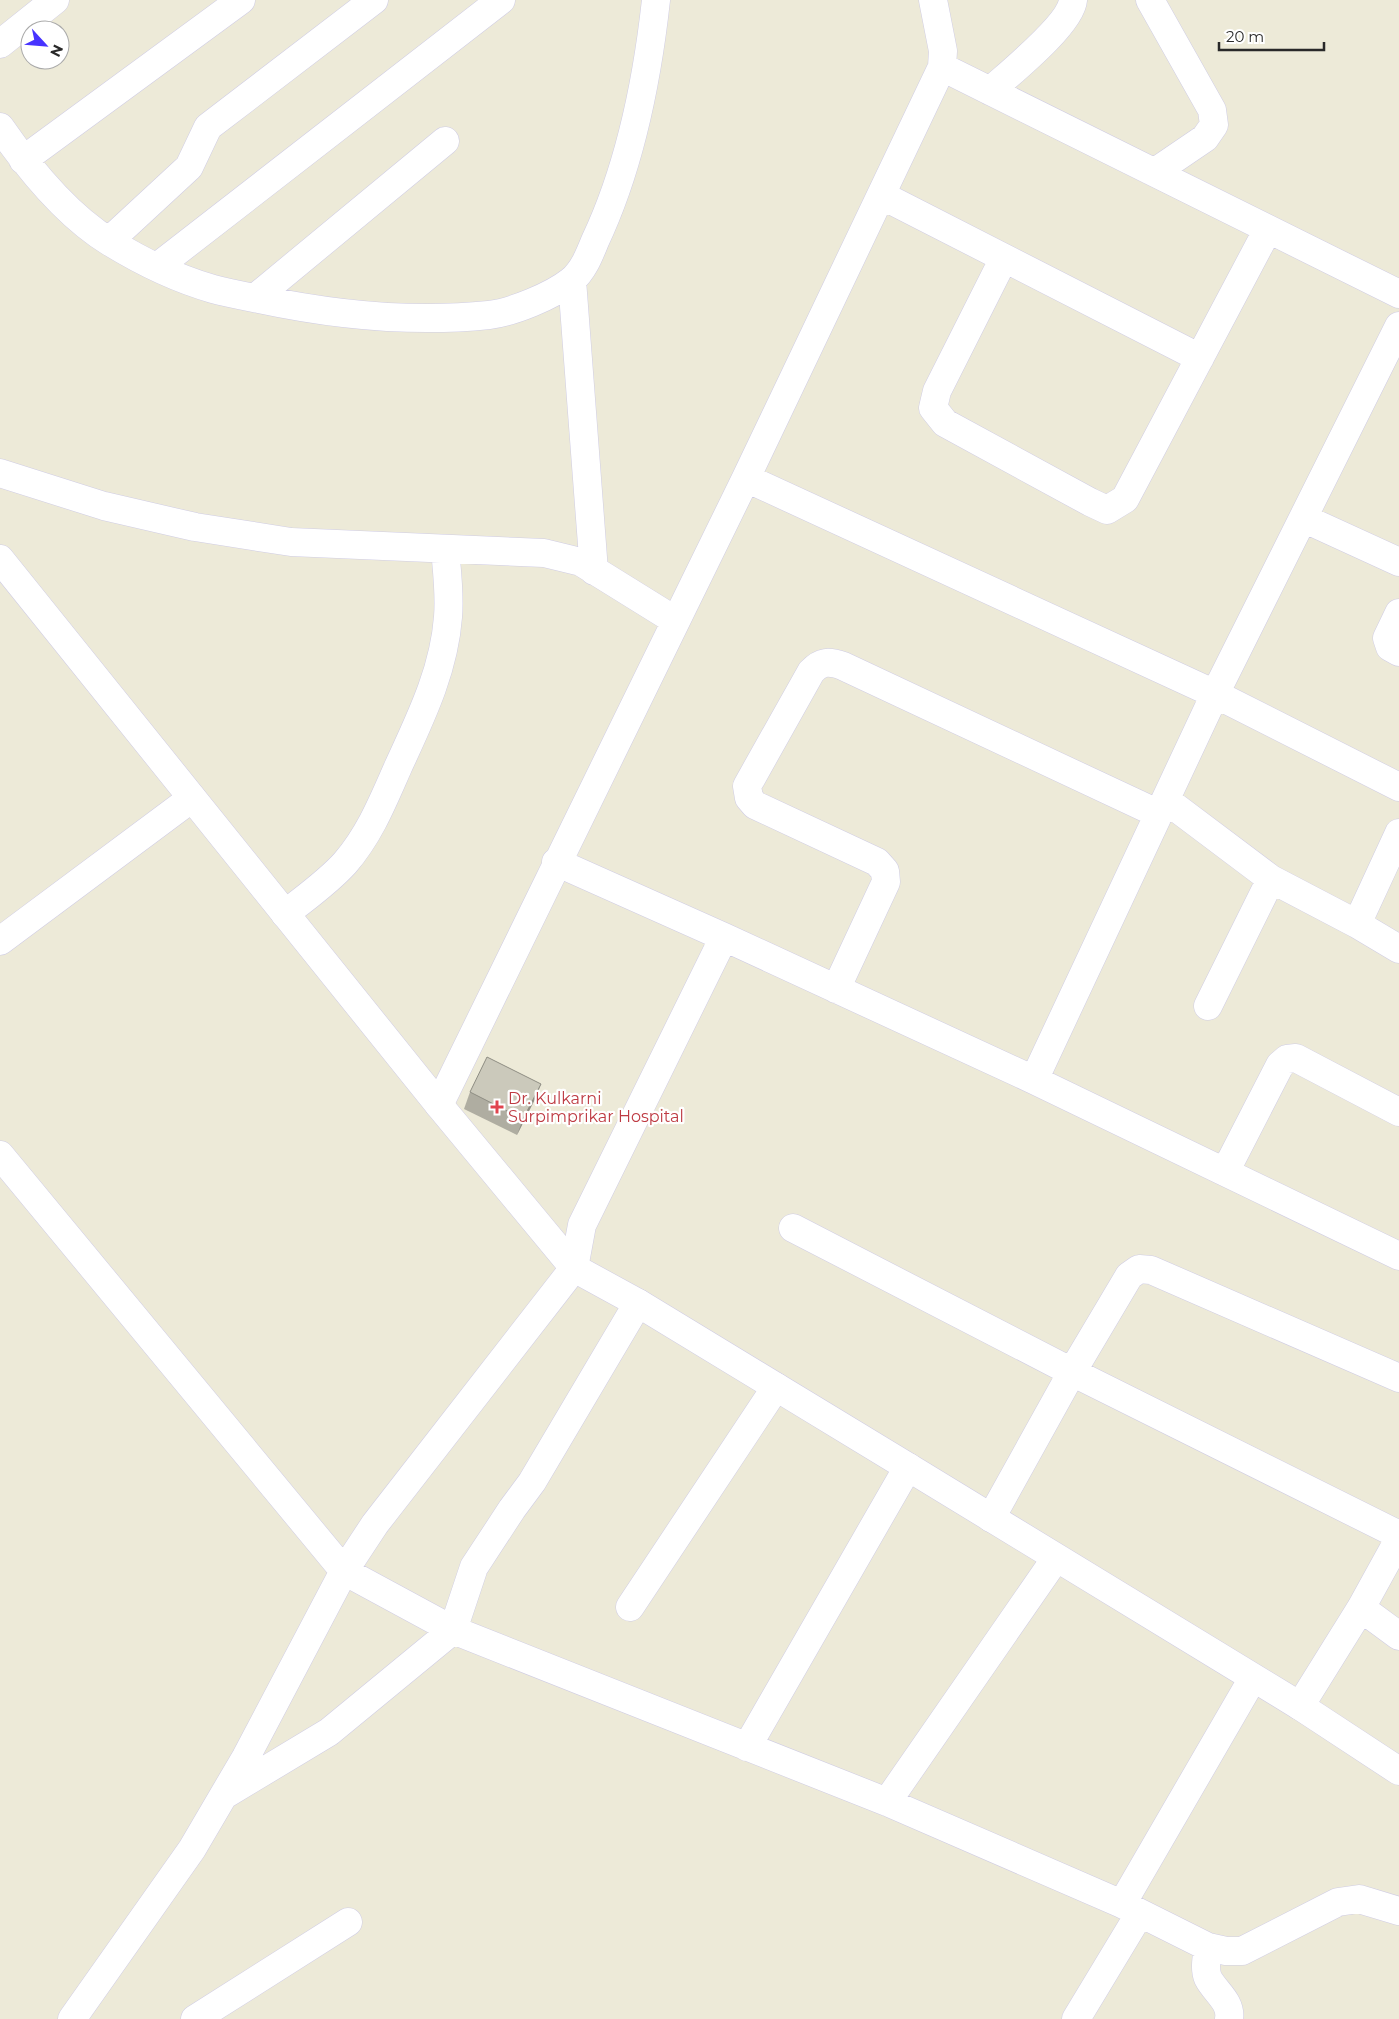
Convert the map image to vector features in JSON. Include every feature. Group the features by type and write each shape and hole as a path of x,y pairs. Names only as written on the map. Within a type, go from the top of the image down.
{"street":[{"path":"0,44 55,0"},
{"path":"23,160 241,0"},
{"path":"109,241 189,167 208,126 374,0"},
{"path":"157,267 501,0"},
{"path":"0,126 23,160 67,208 109,241 157,267 212,289 312,310 408,318 491,314 546,298 572,280 584,265 611,208 638,112 652,38 656,0"},
{"path":"439,1105 556,862 746,478 942,67 943,51 934,0"},
{"path":"990,91 1063,22 1072,6 1073,0"},
{"path":"1150,0 1212,110 1214,125 1205,138 1155,172"},
{"path":"942,67 1399,294"},
{"path":"255,298 445,141"},
{"path":"881,195 1200,358"},
{"path":"1004,258 937,391 933,408 945,423 1107,510 1125,499 1268,229"},
{"path":"572,280 594,571"},
{"path":"1034,1080 1215,694 1399,326"},
{"path":"0,473 104,506 204,528 291,542 544,554 581,562 676,622"},
{"path":"746,478 1215,694 1399,787"},
{"path":"1303,518 1399,562"},
{"path":"285,914 344,864 374,823 427,702 442,656 448,617 449,586 445,549"},
{"path":"0,559 439,1105 574,1268 638,1303 1300,1706 1399,1771"},
{"path":"1399,614 1387,638 1390,647 1399,652"},
{"path":"836,989 886,882 886,871 877,862 755,805 749,798 747,786 811,672 819,664 830,662 843,666 1162,807 1271,879 1357,924 1399,949"},
{"path":"0,941 192,798"},
{"path":"1357,924 1399,833"},
{"path":"556,862 1034,1080 1399,1256"},
{"path":"1208,1006 1271,879"},
{"path":"72,2019 192,1849 246,1758 344,1570 375,1524 574,1268 582,1225 724,937"},
{"path":"1225,1172 1280,1065 1287,1059 1296,1058 1399,1112"},
{"path":"0,1155 344,1570 453,1630 887,1802 1131,1908 1208,1947 1226,1952 1242,1951 1338,1902 1359,1899 1399,1911"},
{"path":"793,1228 1072,1372 1399,1535"},
{"path":"991,1518 1072,1372 1129,1276 1139,1269 1151,1270 1399,1378"},
{"path":"224,1796 329,1732 453,1630 474,1567 532,1482 638,1303"},
{"path":"630,1607 776,1387"},
{"path":"747,1746 908,1467"},
{"path":"1300,1706 1360,1608 1399,1539"},
{"path":"887,1802 1056,1558"},
{"path":"1360,1608 1399,1636"},
{"path":"1076,2019 1131,1908 1253,1678"},
{"path":"195,2019 348,1922"},
{"path":"1208,1947 1206,1969 1208,1977 1228,2006 1229,2019"}],"building":[{"path":"487,1057 541,1084 523,1119 470,1092"}],"place":[{"name":"Dr. Kulkarni Surpimprikar Hospital","path":"497,1107"}]}
